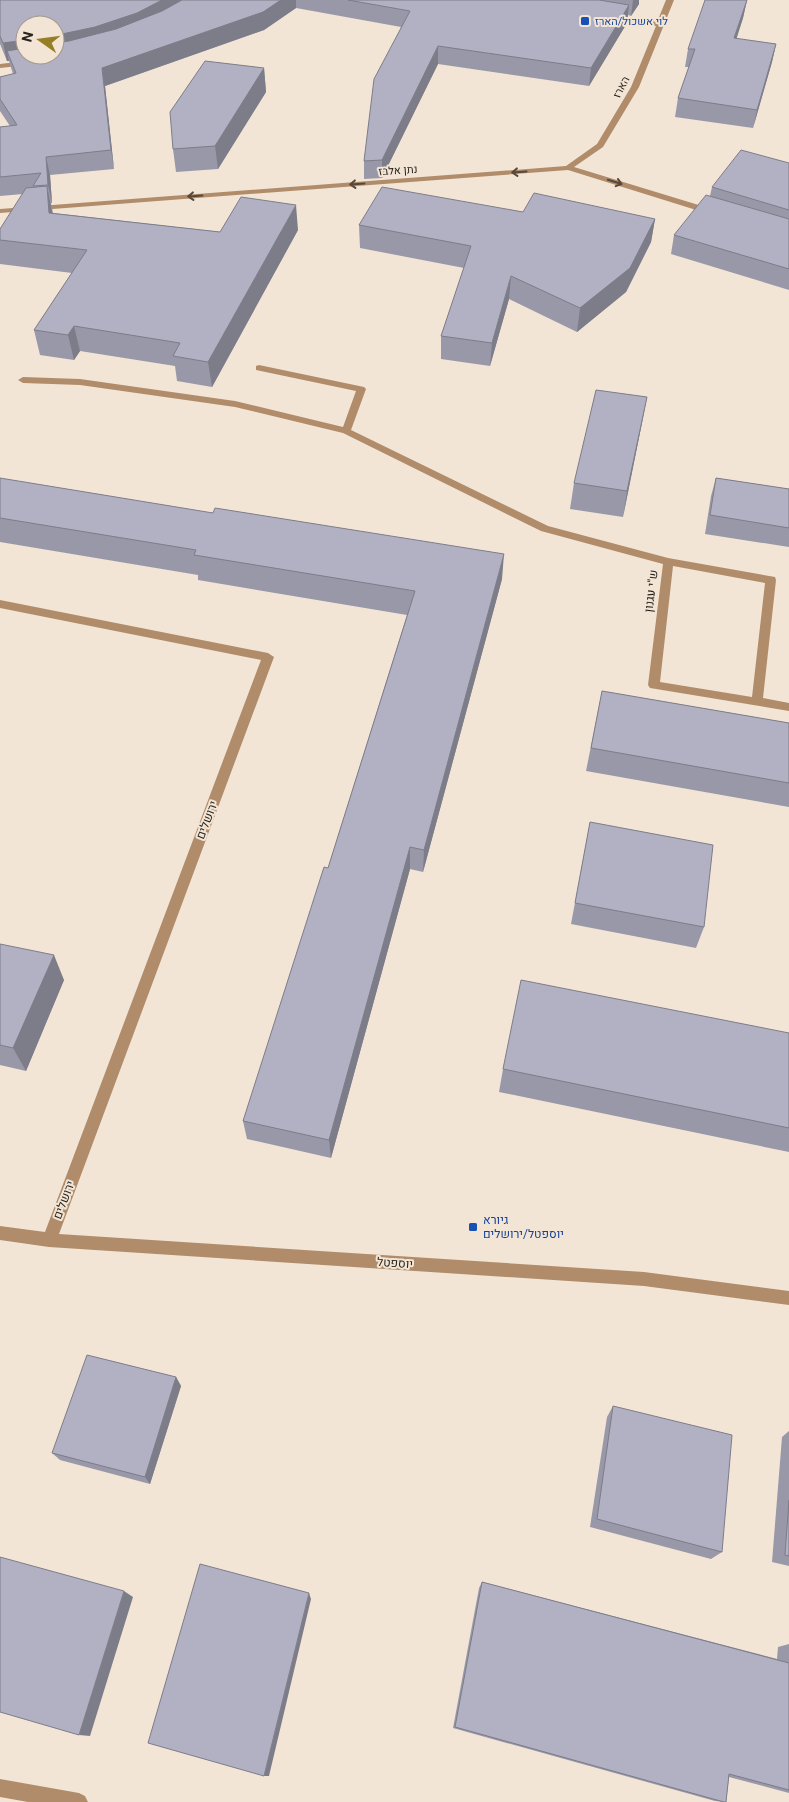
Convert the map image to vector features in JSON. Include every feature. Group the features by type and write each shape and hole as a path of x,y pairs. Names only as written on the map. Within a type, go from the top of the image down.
{"street":[{"name":"הארז","path":"568,168 600,146 635,86 670,0"},
{"path":"604,16 661,25"},
{"path":"0,66 15,64"},
{"name":"נתן אלבז","path":"0,211 568,168 724,216"},
{"path":"259,368 361,389 346,431"},
{"path":"23,380 80,382 235,404 346,431 545,530 668,562"},
{"name":"ש\"י עגנון","path":"757,702 771,580 668,562 654,685 757,702 789,707"},
{"name":"ירושלים","path":"0,604 268,657 49,1240"},
{"name":"יוספטל","path":"0,1233 49,1240 644,1279 789,1298"},
{"path":"0,1788 79,1802"}],"building":[{"path":"0,0 162,0 137,13 95,27 65,33 65,15 15,15 15,41 3,43 0,36"},
{"path":"182,0 281,0 263,12 102,68 111,150 46,157 48,185 33,186 41,173 0,177 0,127 17,125 0,99 0,77 16,73 7,51 15,50 15,65 65,65 65,42 116,29 162,11"},
{"path":"348,0 599,0 629,5 591,68 438,46 382,160 364,161 374,79 410,11"},
{"path":"705,0 747,0 734,38 776,44 757,110 678,98 695,49 688,49"},
{"path":"205,61 264,68 215,146 173,149 170,112"},
{"path":"741,150 789,163 789,210 712,187"},
{"path":"47,186 49,213 220,232 241,197 296,205 208,362 173,356 180,343 74,326 68,335 34,330 87,250 0,240 0,229 26,188"},
{"path":"382,187 523,212 534,193 655,219 630,268 580,308 511,276 492,343 441,336 471,246 359,225"},
{"path":"706,195 789,219 789,269 674,235"},
{"path":"596,390 647,397 627,491 574,483"},
{"path":"0,478 213,513 215,508 504,554 424,850 410,847 329,1140 243,1121 324,867 328,868 415,591 194,555 196,550 0,518"},
{"path":"716,478 789,489 789,528 710,515"},
{"path":"602,691 789,723 789,783 591,748"},
{"path":"590,822 713,845 704,927 575,903"},
{"path":"0,944 54,955 13,1048 0,1045"},
{"path":"521,980 789,1033 789,1128 503,1069"},
{"path":"87,1355 176,1377 145,1477 52,1453"},
{"path":"613,1406 732,1435 722,1552 597,1519"},
{"path":"789,1500 789,1556 785,1555"},
{"path":"0,1557 124,1591 79,1735 0,1712"},
{"path":"200,1564 309,1593 264,1776 148,1743"},
{"path":"482,1582 789,1663 789,1790 729,1774 726,1802 724,1802 455,1727"}],"place":[{"name":"לוי אשכול/הארז","path":"585,21"},
{"name":"גיורא יוספטל/ירושלים","path":"473,1227"}]}
